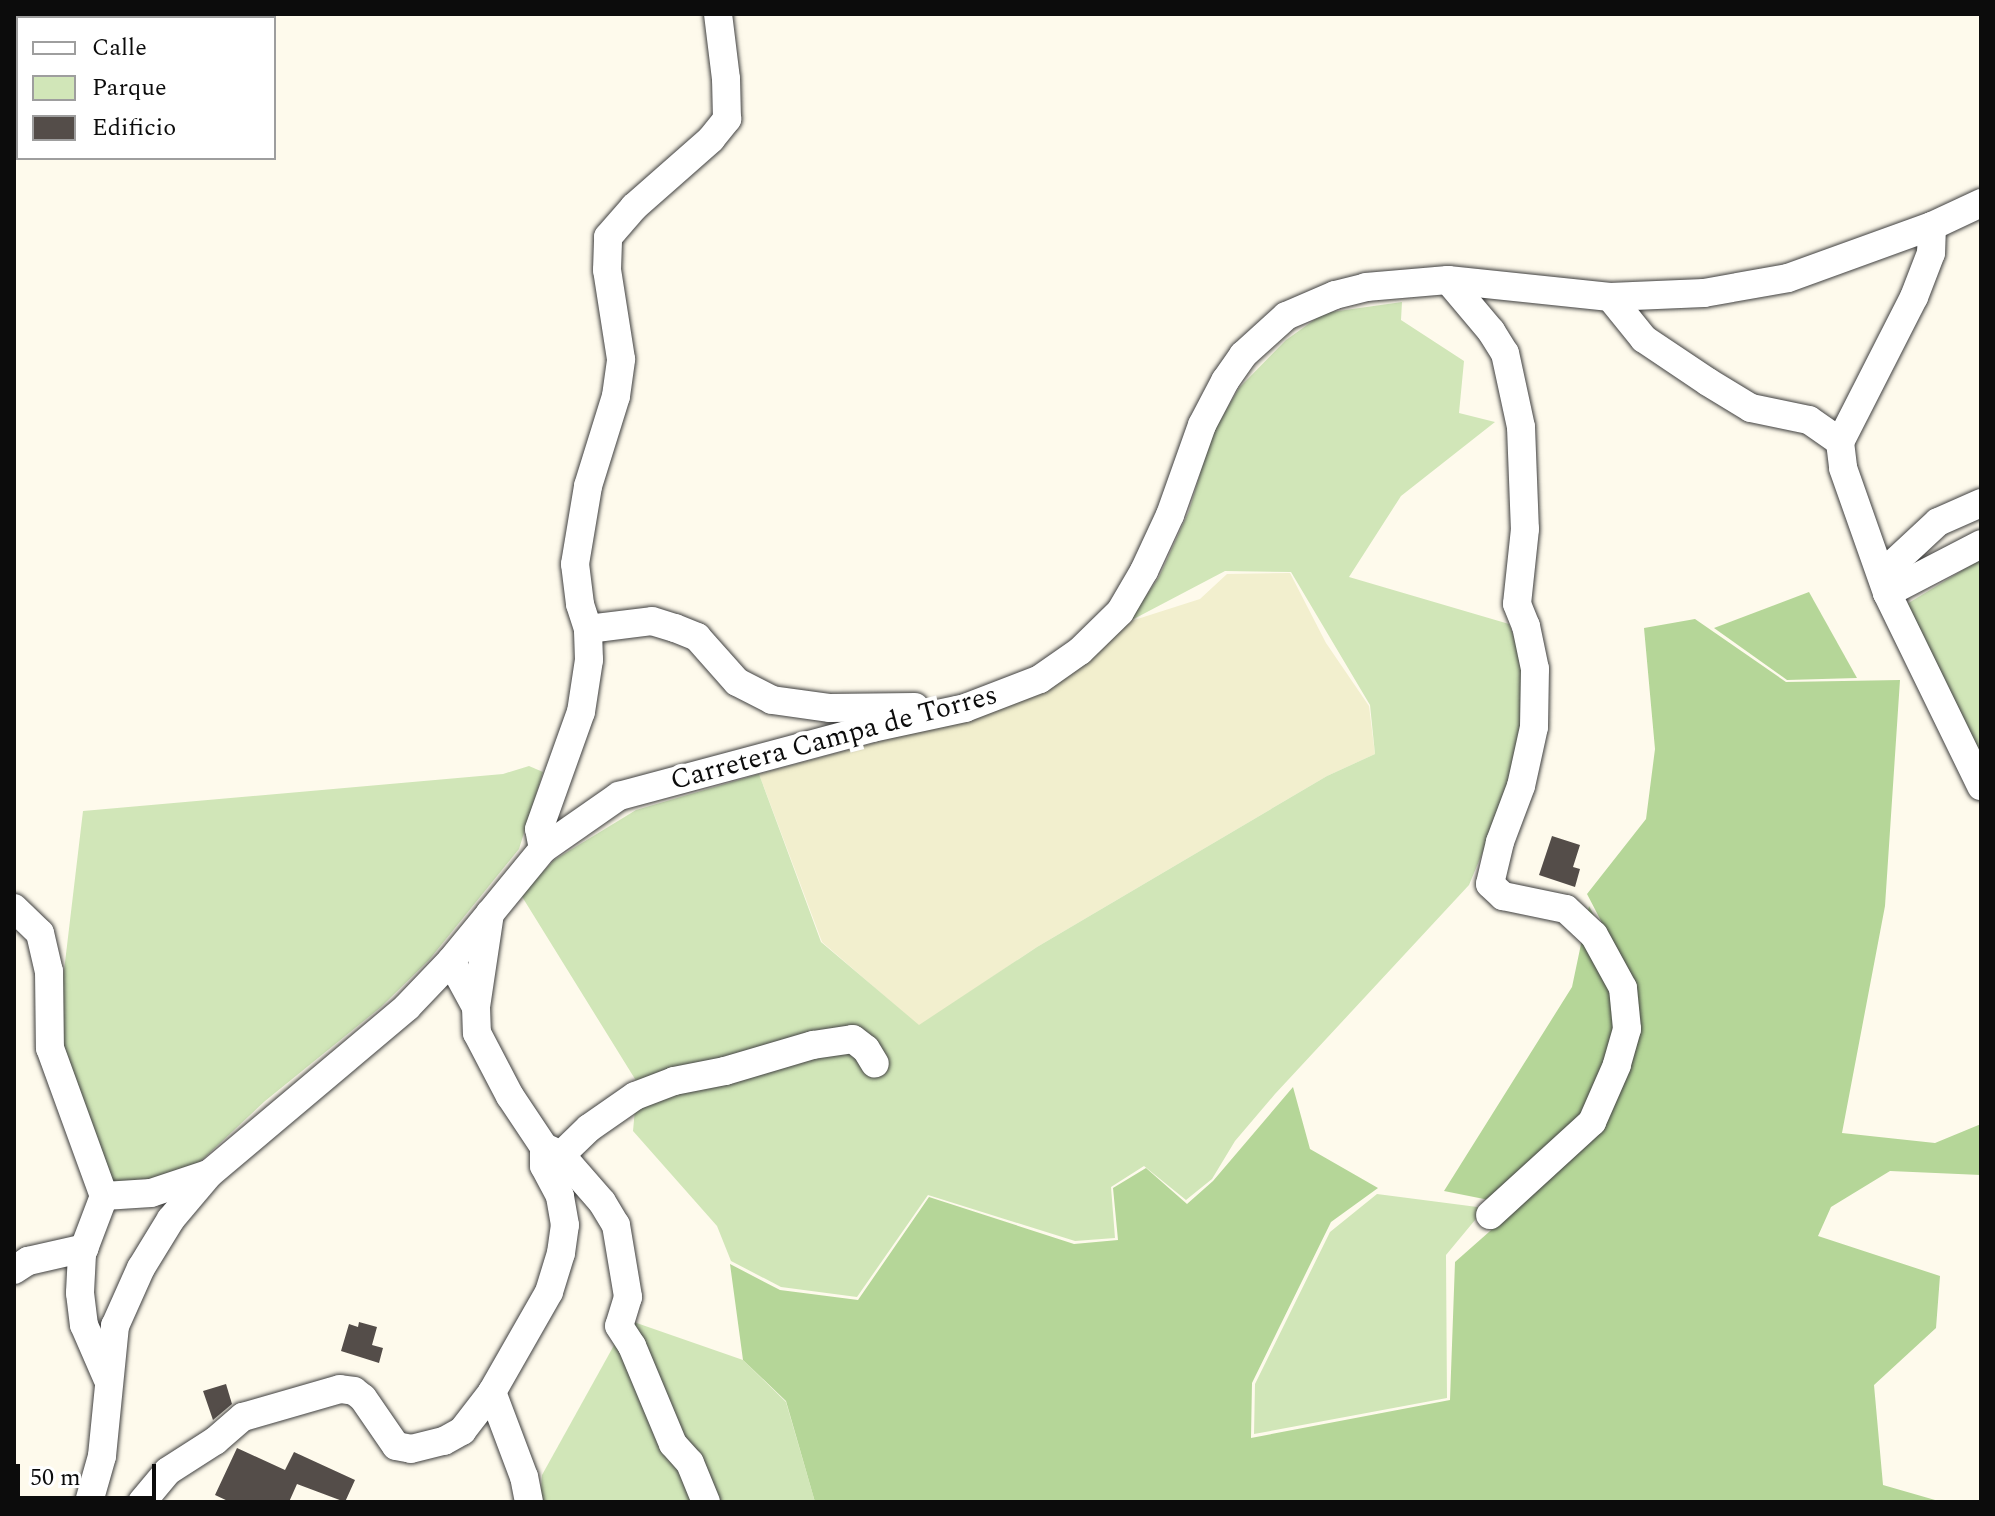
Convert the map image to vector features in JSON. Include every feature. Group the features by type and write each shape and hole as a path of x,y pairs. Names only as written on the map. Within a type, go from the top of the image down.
{"street":[{"path":"543,849 539,829 545,803 581,712 589,660 588,629 580,604 575,564 588,486 616,396 621,359 607,270 608,237 634,207 711,139 727,119 726,79 718,14"},
{"path":"726,79 737,14"},
{"name":"Carretera Campa de Torres","path":"89,1502 102,1456 107,1378 115,1326 141,1268 171,1219 209,1174 368,1042 451,961 543,849 619,796 857,732 951,711 1040,679 1080,651 1120,612 1144,571 1170,515 1202,425 1225,381 1265,332 1286,316 1335,295 1366,287 1448,280 1610,297 1704,293 1788,278 1932,226 1981,203"},
{"path":"1932,226 1931,253 1914,297 1840,442 1843,468 1884,583 1981,786"},
{"path":"1448,280 1491,331 1505,353 1521,427 1525,529 1517,604 1526,626 1535,669 1534,727 1521,786 1500,842 1490,884 1503,896 1566,909 1594,935 1623,988 1627,1029 1617,1065 1592,1122 1490,1215"},
{"path":"1610,297 1644,339 1708,382 1751,408 1809,420 1840,442"},
{"path":"1884,583 1938,522 1981,503"},
{"path":"1884,583 1981,544"},
{"path":"588,629 652,621 675,628 697,637 737,682 772,700 830,708 907,705 951,711"},
{"path":"14,908 40,933 49,971 50,1048 104,1196 85,1248 80,1293 84,1325 107,1378"},
{"path":"490,913 476,1007 477,1033 510,1096 552,1151 602,1202 616,1225 628,1297 619,1326 632,1346 673,1444 690,1463 706,1502"},
{"path":"451,961 476,1007"},
{"path":"142,1502 168,1471 215,1441 243,1417 340,1389 354,1391 363,1398 396,1446 411,1449 444,1441 462,1431 492,1392 549,1292 561,1253 565,1225 560,1196 544,1166 552,1151 635,1096 674,1081 841,1040 853,1039 866,1049 875,1064"},
{"path":"104,1196 151,1193 209,1174"},
{"path":"14,1270 28,1261 85,1248"},
{"path":"492,1392 524,1477 529,1502"}],"shaded area":[{"path":"1290,573 1326,643 1369,706 1375,754 1327,776 1037,947 919,1026 822,942 759,774 959,720 1128,622 1200,599 1227,574"}],"green space":[{"path":"1402,302 1401,320 1464,361 1459,413 1495,422 1401,496 1349,577 1509,624 1530,678 1524,753 1469,885 1275,1094 1235,1141 1212,1179 1186,1200 1144,1166 1111,1187 1115,1238 1075,1241 928,1195 857,1297 781,1287 731,1261 717,1226 633,1131 635,1109 648,1100 521,895 554,860 636,810 759,774 821,942 919,1025 1037,947 1327,776 1375,754 1370,705 1291,572 1225,571 1128,622 1159,577 1189,511 1212,434 1239,388 1286,340 1324,313"},
{"path":"1981,559 1981,766 1902,607"},
{"path":"1809,592 1857,678 1787,680 1714,628"},
{"path":"1695,619 1786,682 1900,680 1885,906 1842,1133 1935,1143 1981,1124 1981,1175 1890,1171 1831,1207 1818,1236 1940,1276 1936,1328 1874,1385 1883,1485 1942,1502 815,1502 786,1401 743,1360 730,1264 780,1290 858,1300 929,1197 1074,1244 1118,1240 1113,1188 1146,1168 1187,1204 1213,1181 1293,1087 1310,1149 1378,1188 1331,1222 1252,1383 1251,1438 1450,1400 1455,1262 1593,1140 1631,1056 1635,986 1587,894 1646,819 1655,749 1644,628"},
{"path":"529,766 543,772 519,849 429,960 381,1007 265,1101 187,1174 128,1190 108,1179 62,1051 61,996 83,811 503,774"},
{"path":"1589,906 1632,987 1591,1138 1489,1200 1444,1191 1572,987"},
{"path":"1377,1194 1485,1208 1446,1255 1447,1398 1254,1434 1255,1384 1330,1232"},
{"path":"628,1320 743,1360 786,1402 815,1502 540,1502 542,1475"}],"building":[{"path":"1552,836 1580,845 1573,867 1580,869 1575,887 1539,875"},
{"path":"359,1322 377,1327 372,1345 383,1348 379,1363 341,1351 349,1324 358,1327"},
{"path":"226,1384 232,1404 213,1420 203,1391"},
{"path":"237,1448 285,1470 294,1452 355,1480 345,1502 297,1484 289,1502 230,1502 215,1495"}]}
